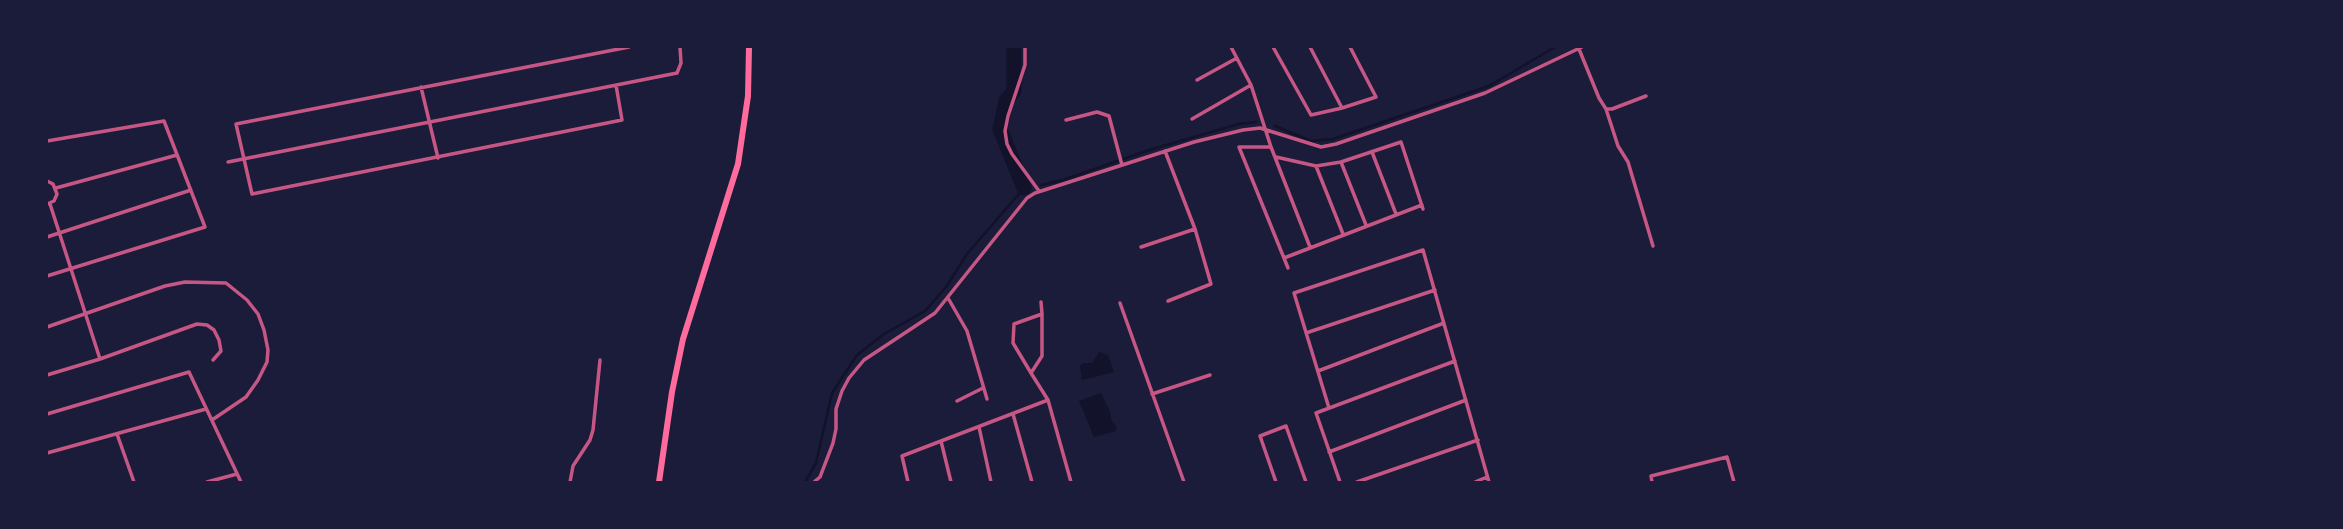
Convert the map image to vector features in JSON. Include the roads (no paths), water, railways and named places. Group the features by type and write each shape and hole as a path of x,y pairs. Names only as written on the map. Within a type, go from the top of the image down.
{"highway":[{"path":"660,482 672,392 683,339 738,164 748,96 749,47"}],"street":[{"path":"616,84 622,120 252,194 236,124 629,47"},
{"path":"228,162 677,73 681,63 680,47"},
{"path":"1025,47 1025,65 1008,116 1006,131 1007,144 1012,154 1039,191"},
{"path":"1231,47 1251,85 1272,147 1310,247"},
{"path":"1273,47 1311,115 1342,108 1376,97 1350,47"},
{"path":"1310,47 1342,108"},
{"path":"814,482 820,477 833,443 836,429 836,409 842,391 849,378 864,360 935,313 1027,198 1039,191 1165,151 1232,132 1260,128 1321,147 1336,144 1485,93 1580,48 1599,98 1606,109 1618,146 1628,162 1653,246"},
{"path":"1197,80 1237,58"},
{"path":"1192,119 1251,85"},
{"path":"421,87 438,158"},
{"path":"1606,109 1612,109 1646,96"},
{"path":"1066,120 1097,112 1109,116 1122,165"},
{"path":"47,141 164,121 205,228 47,276"},
{"path":"1276,157 1316,166 1341,162 1401,142 1422,207 1396,214 1366,225 1284,258"},
{"path":"1272,147 1239,147 1288,268"},
{"path":"1165,151 1195,229 1211,284 1168,301"},
{"path":"1372,152 1396,214"},
{"path":"56,188 178,155"},
{"path":"1341,162 1366,225"},
{"path":"1316,166 1343,234"},
{"path":"47,181 53,184 56,188 56,198 48,204 100,359"},
{"path":"47,237 191,190"},
{"path":"1141,247 1195,229"},
{"path":"1329,408 1294,292 1423,250 1489,482"},
{"path":"47,327 165,286 185,282 226,283 247,300 258,314 264,330 268,350 267,362 258,380 246,397 212,420"},
{"path":"1306,333 1435,290"},
{"path":"948,298 967,331 987,399"},
{"path":"1031,373 1042,356 1041,302"},
{"path":"1120,303 1184,482"},
{"path":"1042,314 1014,324 1013,343 1048,400 1071,482"},
{"path":"1318,371 1444,323"},
{"path":"47,375 100,359 197,324 207,325 214,330 219,340 221,351 212,360"},
{"path":"570,482 573,466 590,440 593,430 600,360"},
{"path":"1340,482 1316,413 1455,362"},
{"path":"47,414 189,372 240,482"},
{"path":"1152,394 1210,375"},
{"path":"957,401 983,388"},
{"path":"908,482 902,456 1048,400"},
{"path":"1329,452 1466,400"},
{"path":"47,453 206,409"},
{"path":"1013,414 1032,482"},
{"path":"1276,482 1260,436 1286,426 1306,482"},
{"path":"979,427 991,482"},
{"path":"117,434 134,482"},
{"path":"1357,482 1478,440"},
{"path":"941,441 951,482"},
{"path":"1652,482 1651,476 1727,456 1734,482"},
{"path":"207,482 237,474"},
{"path":"1474,482 1488,477"}],"waterway":[{"path":"1014,47 1014,91 1006,101 1000,129 1024,188"},
{"path":"1275,126 1311,141 1333,139 1489,86 1555,47"},
{"path":"1041,185 1063,180 1149,150 1239,124 1256,122"},
{"path":"805,482 816,463 832,393 857,355 884,334 925,311 946,287 967,254 1024,188 1031,187"}]}
